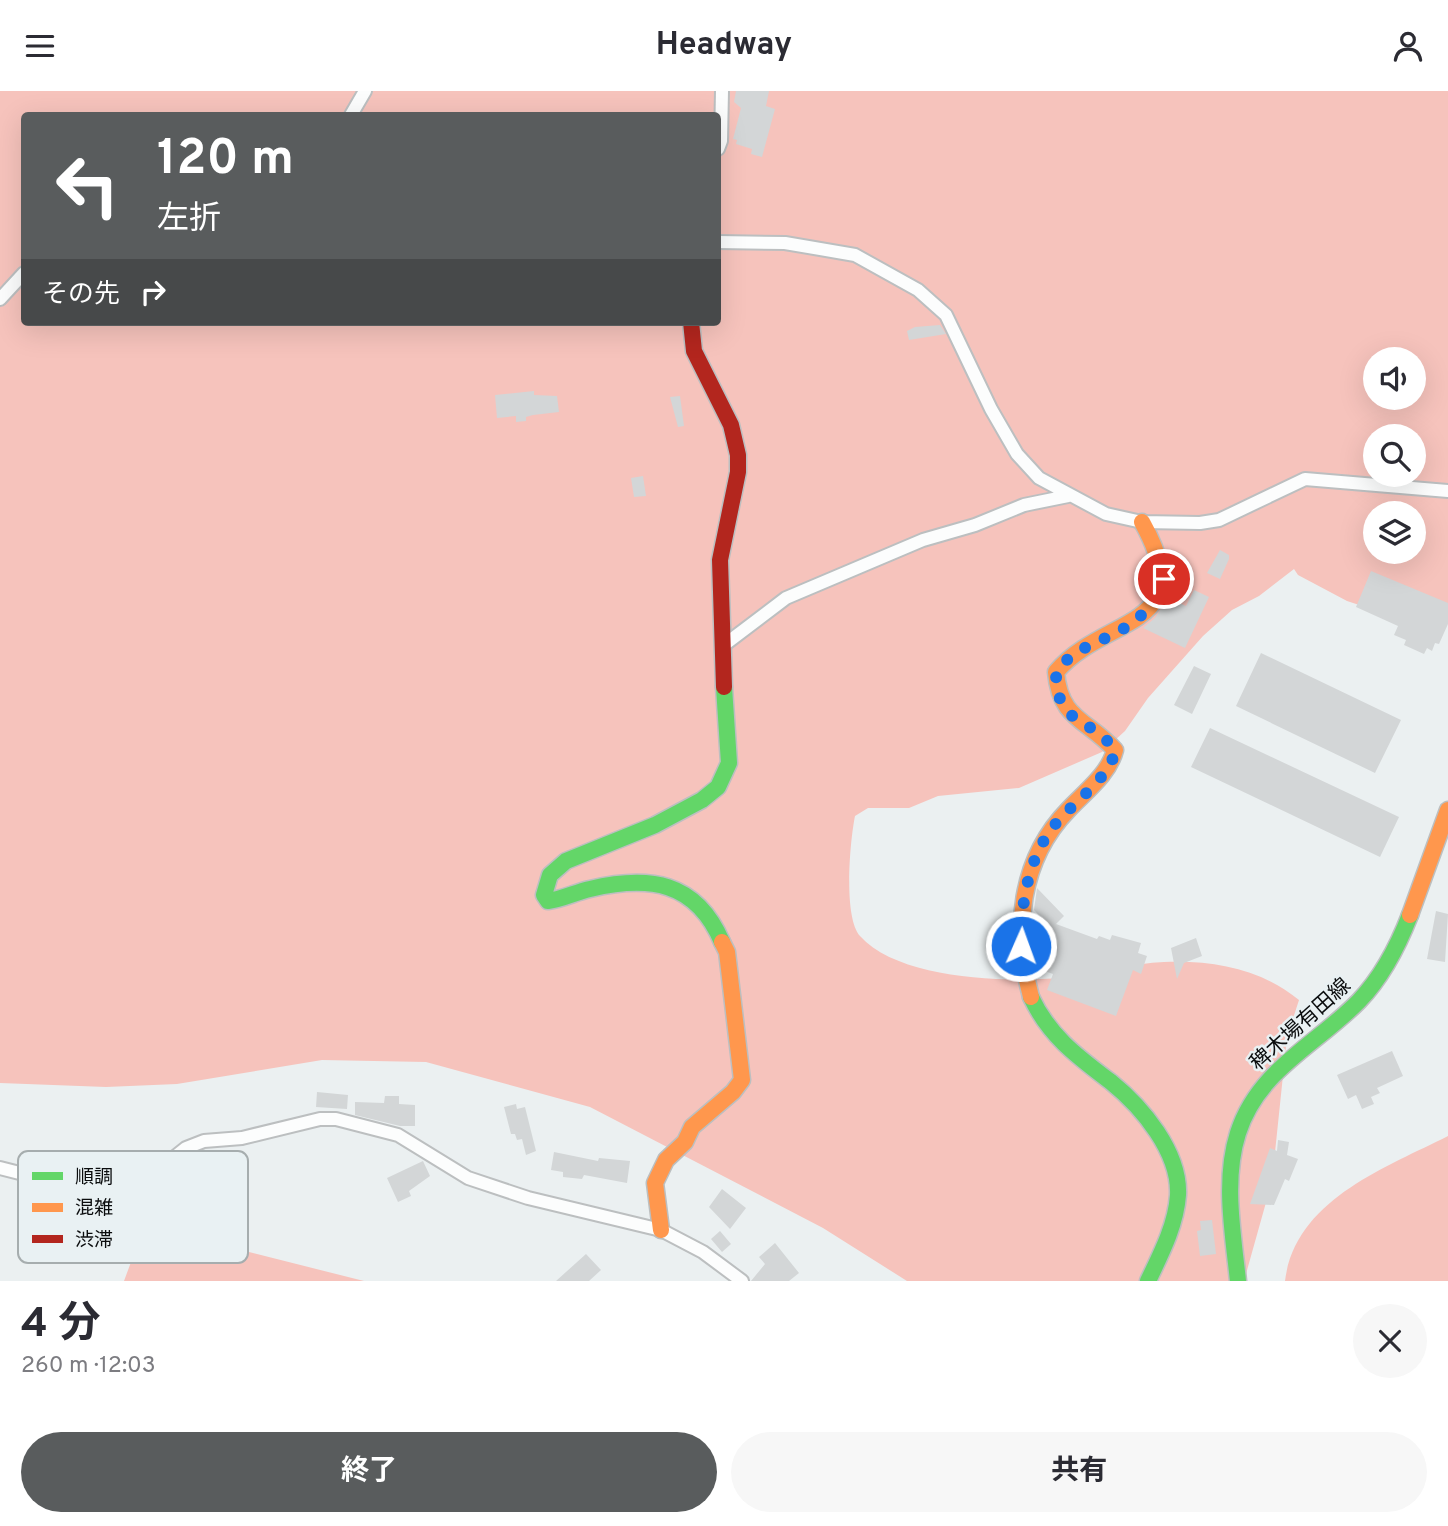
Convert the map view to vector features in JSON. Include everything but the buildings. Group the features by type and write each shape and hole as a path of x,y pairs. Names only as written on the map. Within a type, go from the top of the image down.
{"street":[{"path":"353,112 365,91"},
{"path":"721,141 722,91"},
{"path":"721,242 785,243 855,255 918,290 946,315 991,409 1017,454 1039,478 1106,515 1171,524 1219,520 1306,479 1448,491"},
{"path":"0,299 21,275"},
{"path":"661,1230 655,1183 666,1160 685,1142 692,1127 733,1092 742,1080 727,953 720,933 687,892 671,886 630,881 548,901 544,895 545,882 550,872 566,861 689,809 716,787 727,774 729,750 724,730 720,560 738,472 738,455 731,425 694,351 691,326"},
{"path":"724,645 786,599 923,540 975,525 1024,505 1068,496"},
{"path":"1142,522 1158,548 1164,579 1156,596 1135,622 1080,648 1056,672 1056,690 1060,706 1090,729 1104,735 1115,750 1114,758 1046,836 1024,894 1021,946 1026,980 1042,1022 1074,1056 1127,1095 1166,1150 1171,1162 1178,1190 1173,1222 1148,1281"},
{"name":"稗木場有田線","path":"1238,1281 1228,1186 1236,1139 1247,1107 1277,1069 1347,1012 1383,970 1448,810"},
{"path":"182,1151 204,1141 242,1138 320,1119 335,1119 398,1135 468,1178 528,1198 661,1230 703,1252 742,1281"},
{"path":"0,1168 18,1173"}],"shaded area":[{"path":"0,91 1448,91 1448,620 1402,619 1347,601 1298,575 1294,569 1259,596 1232,610 1203,636 1148,698 1125,731 1102,752 1019,788 938,796 909,808 868,808 855,816 849,878 851,913 855,926 860,936 878,951 902,962 959,976 989,979 1047,979 1152,963 1201,963 1253,974 1284,989 1299,1000 1287,1037 1272,1181 1244,1281 907,1281 823,1228 590,1107 426,1062 322,1060 177,1084 106,1087 0,1083"},
{"path":"1448,1136 1448,1281 1285,1281 1292,1253 1306,1229 1324,1208 1371,1175"},
{"path":"248,1252 364,1281 124,1281 131,1263 248,1263"}],"traffic: fast":[{"path":"722,942 699,906 668,887 632,883 590,889 548,901 544,895 550,875 566,861 655,825 702,800 718,787 729,763 724,687"},
{"path":"1238,1281 1232,1225 1231,1169 1233,1151 1247,1111 1274,1075 1367,992 1389,961 1410,915"},
{"path":"1031,997 1046,1023 1065,1045 1135,1104 1157,1132 1173,1163 1177,1179 1177,1206 1167,1239 1148,1281"}],"traffic: slow":[{"path":"1031,997 1022,947 1024,897 1030,873 1052,829 1102,775 1115,750 1069,710 1063,700 1056,672 1076,653 1140,616 1154,602 1161,583 1158,557 1142,522"},
{"path":"1410,915 1448,810"},
{"path":"661,1230 655,1183 666,1160 685,1142 692,1127 733,1092 742,1080 727,952 722,942"}],"traffic: jam":[{"path":"691,326 694,351 731,425 738,455 738,472 720,560 724,687"}],"route":[{"path":"1021,946 1024,894 1046,836 1114,758 1115,750 1104,735 1090,729 1060,706 1056,690 1056,672 1065,660 1080,648 1135,622 1156,596 1164,579"}]}
